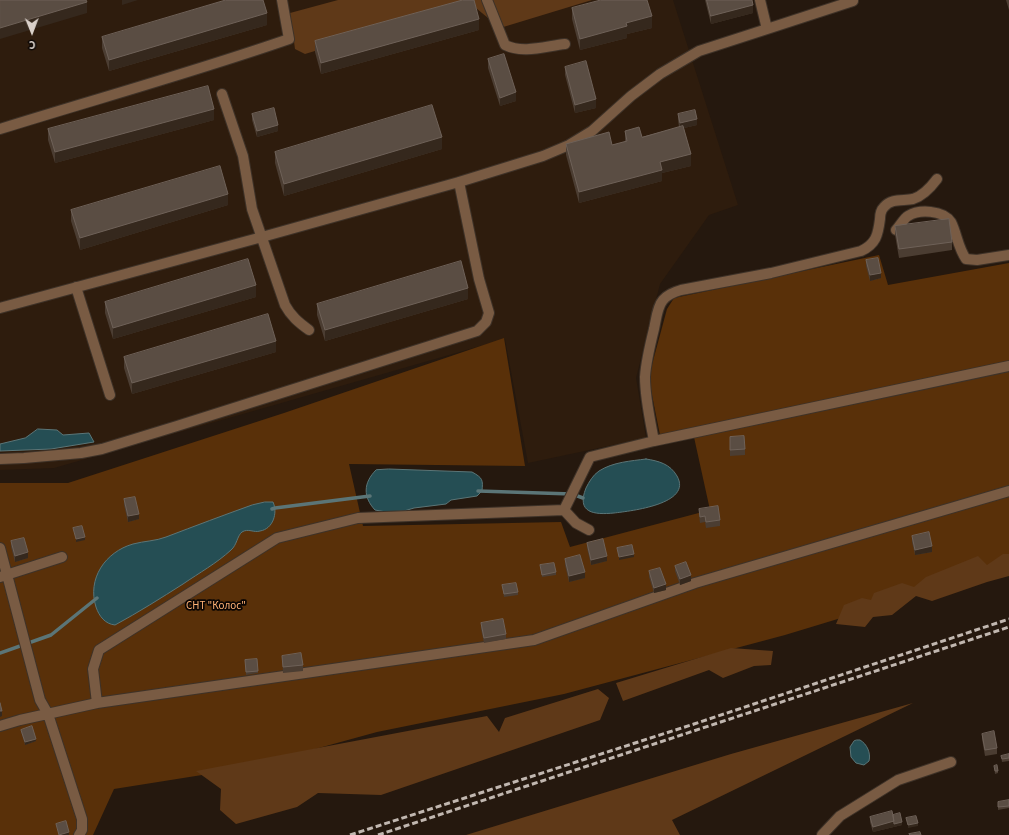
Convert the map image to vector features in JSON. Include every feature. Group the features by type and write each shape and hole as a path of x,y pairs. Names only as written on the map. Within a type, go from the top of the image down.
{"street":[{"path":"0,129 96,99 208,67 289,39 282,0"},
{"path":"487,0 505,45 521,50 565,44"},
{"path":"760,0 767,28"},
{"path":"0,308 459,182 543,156 569,145 592,131 631,96 660,74 699,52 852,0"},
{"path":"222,94 243,156 252,209 285,305 296,321 309,330"},
{"path":"654,441 645,377 655,322 659,306 663,300 670,294 681,290 771,272 860,251 869,247 874,242 877,235 882,208 894,201 917,197 930,188 937,179"},
{"path":"0,459 74,453 102,449 477,331 486,322 489,313 479,279 459,182"},
{"path":"896,230 908,216 918,212 929,212 943,215 950,222 961,252 966,259 977,260 1009,255"},
{"path":"76,287 110,395"},
{"path":"564,510 590,457 654,441 1009,366"},
{"path":"0,726 20,720 97,703 534,640 695,583 1009,491"},
{"path":"97,703 93,669 99,650 277,538 358,518 564,510 576,523 588,530"},
{"path":"0,548 4,576 40,700 48,714 82,819 82,830 79,835"},
{"path":"4,576 62,557"},
{"path":"822,835 840,816 898,780 951,762"}],"shaded area":[{"path":"0,0 673,0 738,205 709,215 660,284 636,378 646,438 528,463 505,339 54,468 0,470"},
{"path":"338,0 592,0 500,28 476,8 436,14 305,54 295,49 290,13"},
{"path":"1003,554 1009,554 1009,576 932,601 916,596 892,615 873,617 865,627 836,624 844,605 862,598 871,600 874,593 902,583 914,587 926,577 978,556 987,565"},
{"path":"731,648 773,651 771,665 754,666 723,678 709,670 623,701 616,683"},
{"path":"598,689 609,698 600,720 381,795 318,793 297,807 236,824 220,810 221,789 196,771 487,716 499,732 505,718"},
{"path":"913,703 672,820 680,835 466,835 731,754"}],"green space":[{"name":"СНТ \"Колос\"","path":"879,255 888,285 1009,263 1009,567 785,635 564,694 377,732 246,768 114,789 93,835 0,835 0,483 68,483 284,413 504,338 525,466 349,464 363,526 561,522 570,547 710,510 692,428 660,435 651,390 650,372 667,309 674,298"}],"water":[{"path":"38,429 57,430 63,435 89,433 94,442 51,449 0,451 0,444 25,438"},
{"path":"646,459 668,466 677,476 680,486 676,493 669,499 646,508 614,513 594,513 585,507 583,503 586,488 591,479 597,473 604,468 616,464"},
{"path":"389,469 472,472 482,480 482,491 477,496 451,500 446,504 414,508 404,511 386,512 375,510 368,500 366,490 367,485 376,470"},
{"path":"273,502 275,515 271,524 264,530 246,530 242,532 233,548 226,555 208,568 115,625 108,623 101,616 96,607 94,586 96,577 101,568 114,553 133,544 162,538 252,505"},
{"path":"860,740 865,744 869,752 869,761 864,765 856,763 851,757 850,747 854,741"}],"building":[{"path":"0,0 86,0 87,2 0,28"},
{"path":"226,0 263,0 267,13 109,60 102,37"},
{"path":"463,0 474,0 479,19 321,63 315,41"},
{"path":"601,0 647,0 652,16 626,23 627,26 580,39 572,8"},
{"path":"707,0 752,0 753,5 711,16"},
{"path":"504,54 516,92 500,98 488,59"},
{"path":"586,61 596,99 575,105 565,67"},
{"path":"208,86 214,109 55,152 48,129"},
{"path":"432,105 442,137 284,184 275,152"},
{"path":"274,108 278,125 257,131 252,114"},
{"path":"695,110 697,119 680,123 678,114"},
{"path":"683,126 691,154 660,162 662,170 579,192 566,144 609,132 612,145 627,141 625,131 639,127 642,137"},
{"path":"220,166 228,194 80,238 71,210"},
{"path":"949,219 952,242 899,249 895,226"},
{"path":"878,258 881,273 870,275 866,260"},
{"path":"248,259 256,285 113,328 105,302"},
{"path":"461,261 468,288 325,330 317,304"},
{"path":"268,314 276,341 132,383 124,357"},
{"path":"744,436 745,449 730,450 730,437"},
{"path":"135,497 139,514 128,516 124,499"},
{"path":"718,506 720,520 706,522 705,516 700,517 699,509"},
{"path":"82,526 85,537 76,539 73,528"},
{"path":"929,532 932,546 915,550 912,536"},
{"path":"24,538 28,552 15,556 11,541"},
{"path":"603,539 607,556 591,560 587,543"},
{"path":"632,545 634,554 619,557 617,548"},
{"path":"580,555 585,572 569,576 565,559"},
{"path":"686,562 691,575 680,579 675,566"},
{"path":"554,563 556,572 542,575 540,565"},
{"path":"660,568 666,584 654,588 649,571"},
{"path":"516,583 518,592 504,594 502,585"},
{"path":"503,619 506,634 484,638 481,623"},
{"path":"301,653 303,665 283,667 282,656"},
{"path":"257,659 258,671 246,672 245,660"},
{"path":"32,726 36,739 25,742 21,730"},
{"path":"994,731 997,748 985,750 982,734"},
{"path":"1009,754 1009,758 1002,759 1001,756"},
{"path":"997,765 998,771 995,771 994,766"},
{"path":"1009,800 1009,806 998,807 998,802"},
{"path":"892,811 894,821 873,827 870,817"},
{"path":"900,813 902,822 894,824 893,815"},
{"path":"916,816 918,823 908,825 906,818"},
{"path":"66,821 69,832 59,835 56,824"},
{"path":"920,832 921,835 909,834"}],"waterway":[{"path":"478,491 572,494 583,498"},
{"path":"272,509 370,496"},
{"path":"0,653 51,635 97,598"}],"railway":[{"path":"350,835 694,724 1009,619"},
{"path":"378,835 1009,627"}]}
